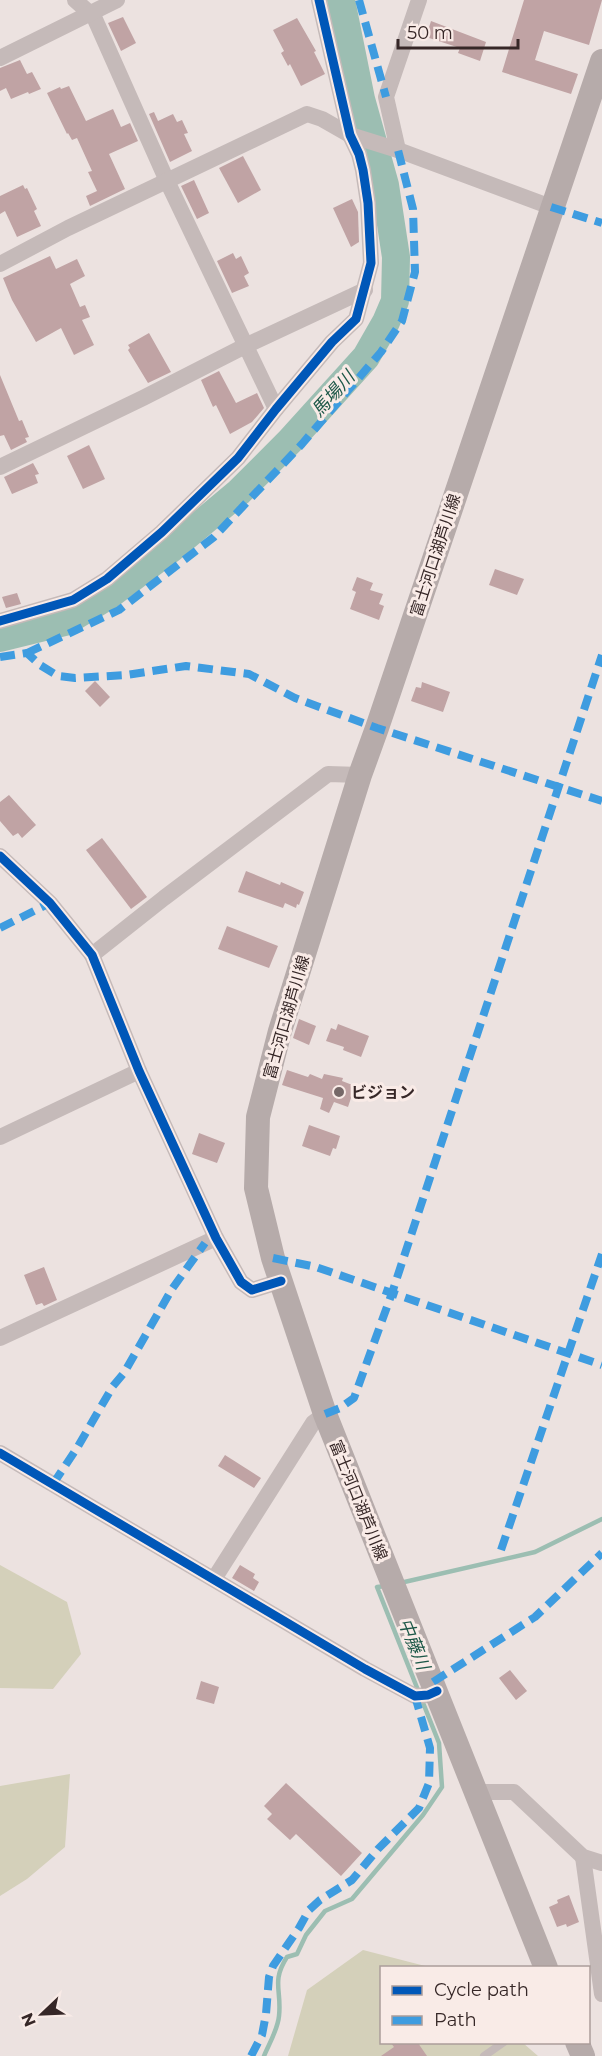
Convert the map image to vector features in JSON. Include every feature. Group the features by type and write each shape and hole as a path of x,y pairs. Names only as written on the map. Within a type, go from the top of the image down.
{"main road":[{"name":"富士河口湖芦川線","path":"545,1966 325,1414 273,1258 256,1188 258,1117 280,1031 360,775 602,61"}],"street":[{"path":"75,0 94,17 167,181 276,409"},
{"path":"0,58 117,0"},
{"path":"0,621 73,600 103,582 162,532 238,458 332,342 356,319 371,263 368,203 359,154 350,135 319,0"},
{"path":"398,150 386,97 419,0"},
{"path":"0,264 68,228 307,114 322,119 350,135 398,150 552,207"},
{"path":"0,467 244,346 364,290"},
{"path":"93,955 164,898 328,774 360,775"},
{"path":"0,856 50,903 93,955 140,1071 216,1238 241,1282 252,1290 281,1281"},
{"path":"0,1137 140,1071"},
{"path":"0,1338 216,1238"},
{"path":"214,1579 313,1423 325,1414"},
{"path":"0,1453 365,1669 415,1696 437,1692"},
{"path":"477,1792 514,1792 583,1857 602,1863"},
{"path":"583,1857 596,1986"}],"lane":[{"path":"484,2056 502,2044"}],"shaded area":[{"path":"0,1565 67,1602 81,1654 53,1689 0,1688"},
{"path":"70,1774 65,1847 27,1879 0,1896 0,1786"},
{"path":"363,1950 425,1966 380,1966 380,2044 524,2044 538,2056 288,2056 307,1990"}],"building":[{"path":"524,0 602,0 589,45 544,31 535,60 578,74 571,94 502,72"},
{"path":"123,17 136,43 121,51 108,23"},
{"path":"297,18 316,51 314,52 325,74 301,86 290,64 288,66 281,53 284,51 273,30"},
{"path":"431,21 486,42 480,61 458,53 460,48 426,37"},
{"path":"20,60 27,74 32,72 41,89 11,99 6,88 0,91 0,68"},
{"path":"69,86 86,121 113,109 121,127 130,123 138,141 109,154 125,189 90,206 86,196 97,191 88,172 92,171 77,138 72,140 67,134 47,93"},
{"path":"154,112 158,121 173,114 177,122 182,120 188,133 184,134 192,151 170,162 149,114"},
{"path":"243,156 261,190 238,203 219,168"},
{"path":"194,180 209,213 197,219 181,186"},
{"path":"23,185 25,189 27,188 37,209 34,211 41,226 17,237 5,211 0,214 0,196"},
{"path":"352,199 358,212 359,242 351,247 333,208"},
{"path":"233,253 236,259 241,256 249,273 244,276 249,286 232,293 217,261"},
{"path":"50,256 56,269 77,259 85,276 70,284 80,307 85,305 90,317 82,320 94,345 74,355 61,328 36,342 12,300 3,278"},
{"path":"149,333 171,372 148,383 128,350 130,348 128,345"},
{"path":"219,371 236,403 257,393 264,408 252,422 230,434 216,405 213,407 201,380"},
{"path":"0,375 19,421 22,420 29,437 25,438 27,442 11,450 4,435 0,436"},
{"path":"89,445 105,479 83,489 67,456"},
{"path":"33,463 39,474 35,475 38,483 12,494 4,477"},
{"path":"495,569 524,579 517,595 489,585"},
{"path":"357,577 373,583 370,590 383,594 379,604 384,606 379,620 350,609 356,592 352,590"},
{"path":"17,593 21,604 6,608 2,597"},
{"path":"95,681 110,697 100,707 85,691"},
{"path":"422,682 450,692 443,712 411,701 416,687 421,688"},
{"path":"9,795 36,825 22,838 18,833 13,836 0,821 0,802"},
{"path":"102,838 147,897 131,909 86,850"},
{"path":"246,871 304,892 299,905 297,904 296,908 285,903 283,908 238,892"},
{"path":"227,926 278,946 269,968 218,949"},
{"path":"299,1019 316,1026 309,1045 293,1038"},
{"path":"338,1024 369,1036 361,1057 343,1050 344,1047 326,1041 331,1028 336,1030"},
{"path":"287,1070 308,1077 310,1074 322,1079 324,1074 343,1078 342,1081 355,1086 348,1107 334,1102 329,1113 320,1109 323,1098 282,1085"},
{"path":"309,1125 340,1136 336,1149 333,1148 330,1156 302,1146"},
{"path":"199,1133 225,1143 217,1163 192,1154"},
{"path":"44,1267 57,1300 44,1306 42,1303 36,1305 24,1275"},
{"path":"225,1455 261,1478 254,1488 218,1466"},
{"path":"240,1565 255,1574 253,1578 259,1582 254,1591 232,1578"},
{"path":"510,1670 527,1691 516,1700 499,1678"},
{"path":"201,1681 219,1687 214,1704 196,1699"},
{"path":"286,1783 362,1853 341,1876 296,1834 290,1840 267,1819 272,1814 264,1806"},
{"path":"569,1895 579,1922 567,1927 566,1924 557,1927 549,1907 558,1903 557,1900"},
{"path":"392,2044 419,2044 427,2056 381,2056 394,2047"}],"waterway":[{"name":"馬場川","path":"0,638 65,622 108,596 172,548 239,492 290,441 366,357 386,322 395,301 396,257 385,185 361,99 341,0"},
{"name":"中藤川","path":"400,1583 535,1552 602,1519"},
{"name":"中藤川","path":"264,2056 278,2021 280,2007 278,1980 287,1957 297,1954 306,1935 325,1911 352,1899 423,1815 442,1787 439,1743 377,1587 386,1586"}],"marked path":[{"path":"359,0 386,97"},
{"path":"27,653 119,610 214,537 302,444 381,352 402,321 415,272 413,209 398,150"},
{"path":"551,207 602,223"},
{"path":"0,657 27,653 40,665 58,676 75,678 126,675 186,666 249,674 295,698 377,728 602,801"},
{"path":"325,1414 340,1408 354,1398 392,1293 602,655"},
{"path":"0,928 50,903"},
{"path":"53,1484 113,1386 124,1373 172,1289 205,1243"},
{"path":"501,1550 602,1254"},
{"path":"273,1258 316,1267 602,1365"},
{"path":"433,1682 535,1617 602,1553"},
{"path":"251,2056 262,2035 269,1977 273,1966 309,1910 320,1900 352,1880 378,1849 419,1808 429,1783 430,1748 415,1696"}],"cycle path":[{"path":"0,621 73,600 107,579 162,532 238,458 332,342 356,319 371,263 368,203 363,170 359,154 350,135 319,0"},
{"path":"0,856 50,903 92,955 139,1071 216,1238 241,1282 252,1290 281,1281"},
{"path":"0,1453 365,1669 415,1696 428,1695 437,1691"}],"place":[{"name":"ビジョン","path":"339,1092"}]}
